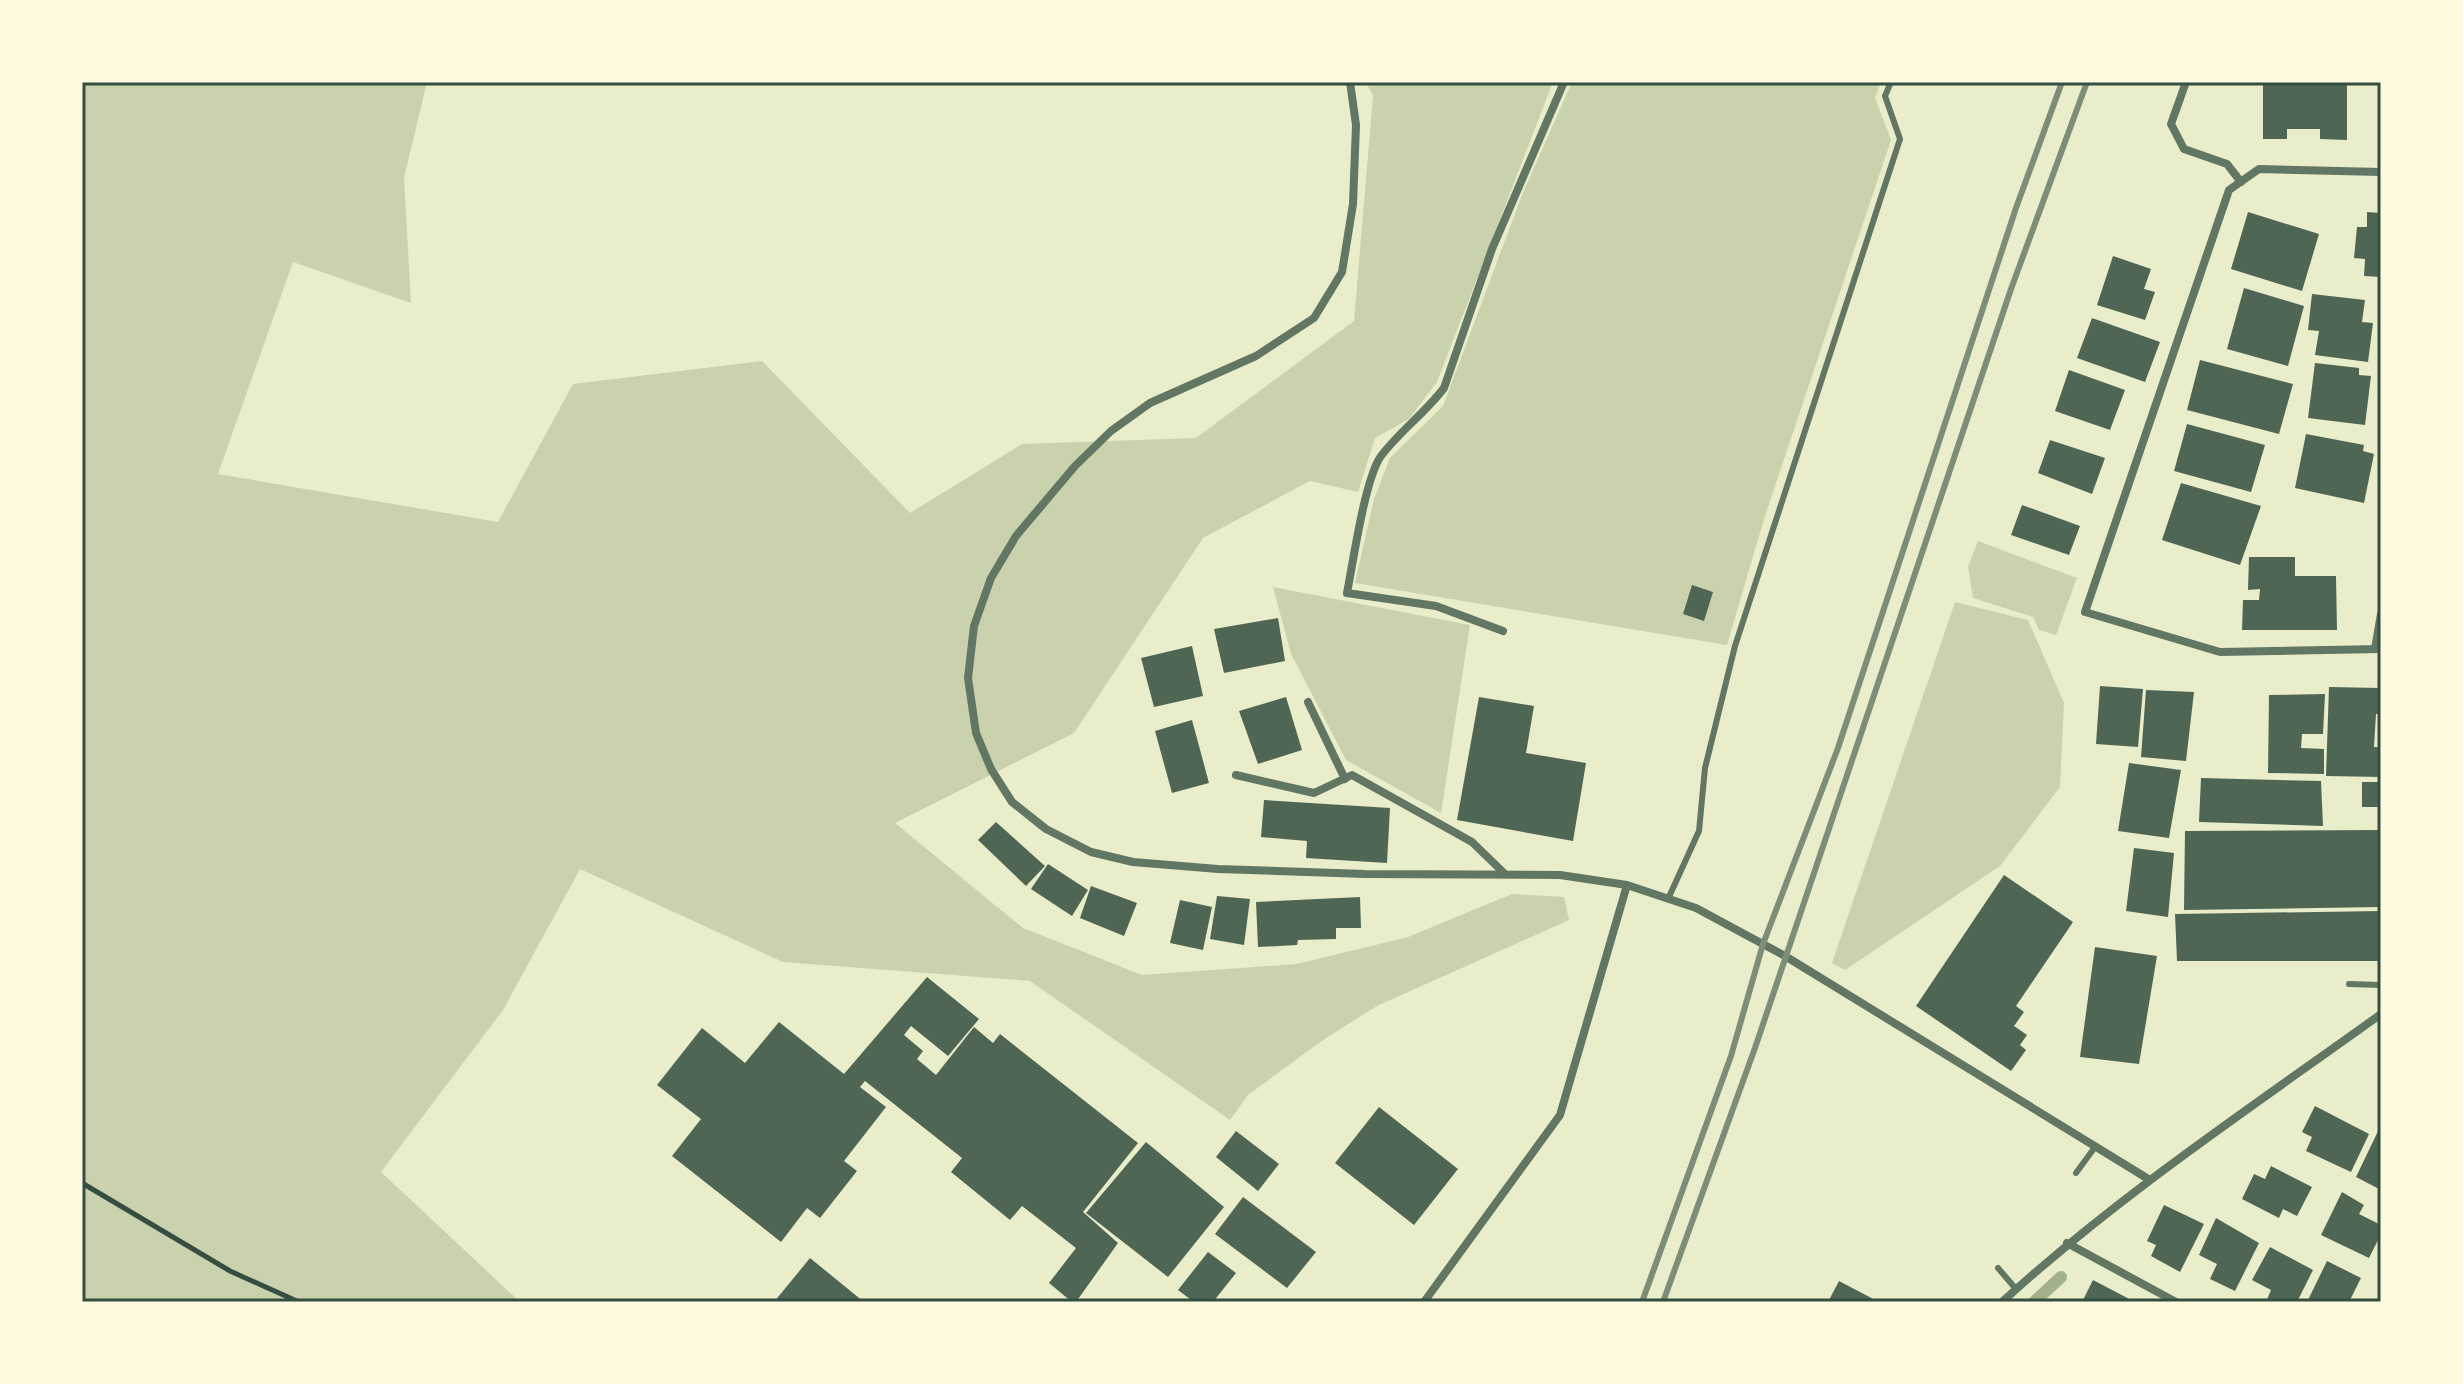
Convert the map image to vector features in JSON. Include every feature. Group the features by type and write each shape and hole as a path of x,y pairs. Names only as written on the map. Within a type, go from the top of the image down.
{"street":[{"path":"1350,82 1356,125 1353,204 1342,272 1314,318 1256,356 1150,403 1111,431 1075,466 1016,536 991,578 974,626 968,678 976,733 991,769 1012,802 1046,829 1091,852 1133,862 1218,869 1365,874 1560,875 1627,885 1696,908 1785,956 2150,1180"},
{"path":"1503,631 1436,606 1347,593 1368,493 1379,459 1431,406 1444,388 1492,249 1564,82"},
{"path":"2186,82 2171,124 2184,149 2227,164 2241,182"},
{"path":"2381,172 2259,169 2229,190 2085,612 2220,652 2378,649 2381,614"},
{"path":"1308,702 1345,779"},
{"path":"1236,775 1314,793 1352,775 1472,842 1506,874"},
{"path":"1424,1302 1560,1115 1627,885"},
{"path":"2002,1302 2067,1243 2381,1014"},
{"path":"2067,1243 2176,1302"}],"lane":[{"path":"1668,899 1699,831 1705,768 1735,646 1900,139 1885,96 1891,82"},
{"path":"2349,984 2381,985"},
{"path":"2076,1173 2095,1147"},
{"path":"1998,1268 2016,1289"}],"path":[{"path":"82,1183 230,1271 299,1302"}],"green space":[{"path":"82,82 427,82 404,178 411,303 293,262 218,474 498,522 573,384 762,361 910,513 1022,444 1196,438 1354,321 1373,96 1366,82 1553,82 1437,382 1409,419 1375,438 1358,492 1310,481 1203,538 1074,733 895,823 1023,928 1142,975 1297,964 1408,937 1512,894 1564,897 1569,920 1377,1006 1323,1040 1248,1095 1230,1120 1030,981 783,962 580,869 503,1010 381,1172 520,1302 82,1302"},
{"path":"1572,82 1881,82 1875,98 1891,140 1764,519 1727,645 1355,583 1374,499 1390,458 1443,406 1522,195"},
{"path":"1978,541 2077,578 2056,635 2039,630 2033,617 1973,598 1968,567"},
{"path":"1273,587 1470,625 1441,813 1346,760 1291,654"},
{"path":"1955,602 2028,620 2064,703 2060,787 2000,866 1845,970 1832,963"}],"building":[{"path":"2263,83 2347,84 2347,140 2320,139 2320,129 2287,129 2287,139 2263,139"},
{"path":"2248,212 2319,234 2302,291 2231,269"},
{"path":"2367,212 2381,213 2381,277 2364,276 2365,259 2354,258 2357,227 2367,227"},
{"path":"2113,256 2151,269 2144,289 2155,292 2145,320 2097,305"},
{"path":"2244,288 2304,306 2288,366 2227,349"},
{"path":"2312,294 2365,300 2362,322 2373,323 2368,362 2315,355 2319,331 2308,330"},
{"path":"2092,318 2160,342 2145,382 2077,358"},
{"path":"2200,360 2293,384 2279,434 2187,410"},
{"path":"2315,363 2359,368 2359,375 2371,376 2365,425 2308,418"},
{"path":"2069,370 2125,390 2110,430 2055,411"},
{"path":"2187,424 2265,445 2251,492 2174,471"},
{"path":"2306,434 2364,445 2363,451 2374,454 2364,503 2295,488"},
{"path":"2050,440 2105,458 2092,494 2038,473"},
{"path":"2181,483 2261,506 2240,565 2162,540"},
{"path":"2022,505 2080,526 2069,555 2011,535"},
{"path":"2249,557 2295,557 2295,576 2336,576 2337,630 2242,630 2243,600 2259,600 2260,589 2248,590"},
{"path":"1692,585 1713,592 1704,621 1683,614"},
{"path":"1278,618 1285,661 1224,673 1214,629"},
{"path":"1192,646 1203,696 1154,707 1141,658"},
{"path":"2100,686 2143,689 2138,747 2096,744"},
{"path":"2329,687 2381,688 2381,714 2376,714 2374,747 2381,747 2381,777 2326,776"},
{"path":"2146,690 2194,692 2186,761 2141,757"},
{"path":"2325,694 2323,734 2302,734 2301,748 2324,749 2324,774 2268,773 2269,695"},
{"path":"1286,697 1302,750 1258,764 1239,711"},
{"path":"1479,697 1534,706 1526,753 1586,763 1573,841 1457,820"},
{"path":"1192,720 1209,783 1172,793 1155,731"},
{"path":"2129,763 2181,770 2169,838 2118,831"},
{"path":"2201,778 2321,781 2323,826 2199,822"},
{"path":"2362,782 2381,782 2381,807 2362,807"},
{"path":"1264,800 1390,808 1387,863 1306,858 1307,841 1261,837"},
{"path":"996,822 1045,866 1026,886 978,840"},
{"path":"2381,830 2381,907 2184,910 2185,831"},
{"path":"2134,848 2174,853 2168,917 2126,911"},
{"path":"1048,864 1088,890 1072,916 1031,889"},
{"path":"2004,875 2073,922 2016,1006 2024,1012 2014,1026 2027,1035 2020,1045 2026,1050 2011,1071 1916,1006"},
{"path":"1091,886 1137,903 1124,936 1080,918"},
{"path":"1217,896 1250,899 1244,945 1210,939"},
{"path":"1360,897 1361,928 1336,928 1336,939 1298,940 1297,945 1258,947 1256,902"},
{"path":"1180,900 1212,907 1203,950 1170,943"},
{"path":"2381,911 2381,961 2177,961 2175,914"},
{"path":"2095,947 2157,956 2139,1064 2080,1057"},
{"path":"927,977 979,1019 948,1056 911,1026 904,1035 923,1051 917,1059 936,1075 974,1027 993,1043 1000,1034 1138,1143 1083,1212 1118,1243 1076,1302 1049,1283 1076,1248 1022,1206 1010,1220 951,1172 962,1158 865,1081 860,1087 886,1107 844,1161 857,1171 820,1218 807,1208 781,1242 672,1156 701,1119 657,1085 702,1028 745,1063 779,1022 844,1074"},
{"path":"2315,1106 2369,1134 2351,1172 2306,1151 2312,1137 2302,1132"},
{"path":"1379,1107 1458,1169 1414,1225 1335,1163"},
{"path":"2381,1125 2381,1190 2356,1177"},
{"path":"1236,1131 1279,1164 1258,1191 1216,1157"},
{"path":"1146,1142 1224,1207 1168,1277 1086,1213"},
{"path":"2271,1166 2312,1187 2297,1216 2283,1209 2279,1218 2242,1199 2254,1174 2265,1179"},
{"path":"2342,1192 2364,1205 2359,1214 2381,1225 2381,1234 2369,1258 2321,1235"},
{"path":"1243,1197 1316,1252 1287,1288 1215,1234"},
{"path":"2164,1205 2204,1224 2180,1272 2151,1256 2156,1245 2147,1241"},
{"path":"2216,1218 2259,1243 2235,1291 2210,1279 2217,1264 2199,1255"},
{"path":"2270,1247 2313,1270 2297,1302 2266,1302 2271,1290 2252,1280"},
{"path":"1208,1252 1236,1273 1213,1302 1194,1302 1178,1290"},
{"path":"810,1258 864,1302 774,1302"},
{"path":"2327,1261 2361,1278 2349,1302 2307,1302"},
{"path":"2093,1280 2135,1302 2082,1302"},
{"path":"1839,1281 1879,1302 1828,1302"}],"waterway":[{"path":"2034,1302 2061,1277"}],"railway":[{"path":"1642,1302 1731,1056 1763,944 1838,748 2016,208 2062,82"},
{"path":"1663,1302 1755,1048 2011,289 2087,82"}]}
